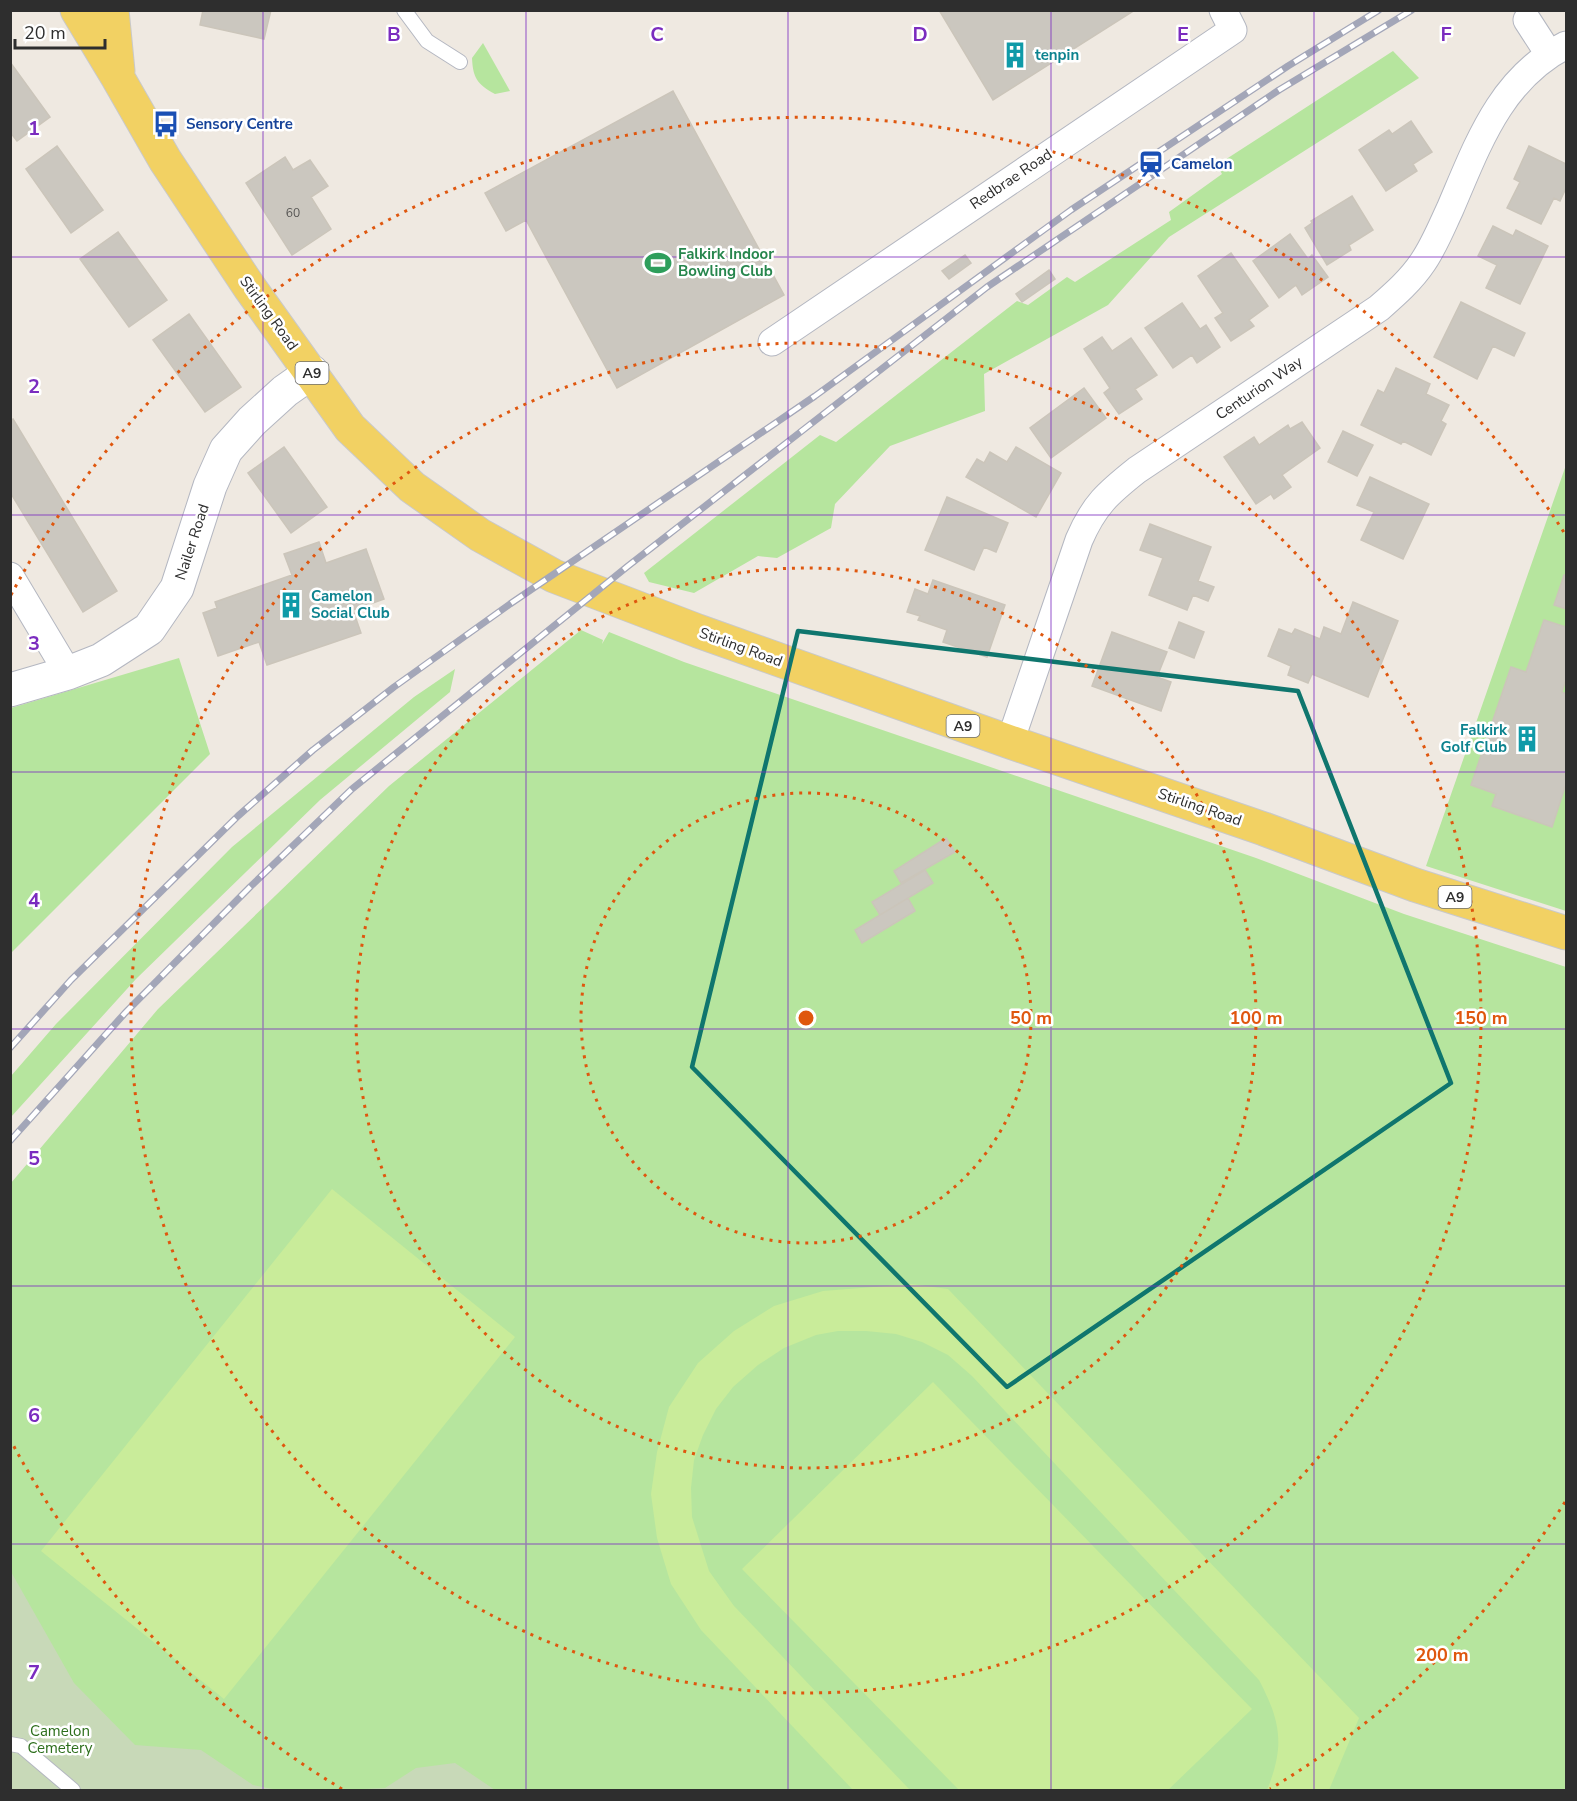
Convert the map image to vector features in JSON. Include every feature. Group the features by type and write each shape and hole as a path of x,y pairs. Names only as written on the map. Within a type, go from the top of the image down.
{"main road":[{"name":"Stirling Road","path":"77,10 165,160 250,288 350,428 412,487 480,535 554,576 698,631 1264,829 1415,885 1566,933"},
{"name":"Stirling Road","path":"112,10 118,78"}],"street":[{"name":"Redbrae Road","path":"772,342 1233,30 1223,10"},
{"name":"Centurion Way","path":"1010,742 1079,540 1089,517 1107,494 1137,470 1379,308 1404,285 1424,261 1485,130 1512,87 1558,49 1527,20"},
{"name":"Nailer Road","path":"10,690 68,673 101,660 149,629 177,588 210,486 226,450 252,421 285,391 312,372"},
{"path":"10,576 68,673"}],"lane":[{"path":"404,10 427,41 460,62"},
{"path":"10,1744 21,1746 73,1791"}],"highlighted area":[{"path":"798,631 1298,691 1451,1083 1007,1387 692,1067"}],"green space":[{"path":"483,43 510,91 495,94 477,80 473,71 472,58"},
{"path":"1393,51 1419,78 1169,237 1108,305 984,374 985,411 890,446 835,504 831,528 777,558 758,556 694,593 649,582 644,573 820,435 836,442 1017,301 1028,305 1067,277 1075,282 1171,220 1169,212 1222,174 1217,165"},
{"name":"Falkirk Golf Club","path":"1566,465 1566,911 1426,866"},
{"path":"581,630 603,640 602,644 609,632 684,662 1256,858 1404,914 1566,967 1566,1790 87,1790 11,1725 11,1183 158,1009 389,786"},
{"path":"179,658 210,754 11,953 11,708"},
{"path":"455,669 450,692 320,800 136,979 11,1117 11,1076 56,1024 232,847 414,697"},
{"path":"332,1189 515,1337 224,1699 41,1551"},
{"path":"911,1284 948,1289 1359,1718 1329,1790 1267,1790 1276,1760 1278,1734 1272,1709 1259,1680 972,1376 948,1355 922,1342 896,1334 838,1331 816,1335 784,1348 758,1365 733,1387 716,1409 694,1460 691,1488 692,1517 709,1571 734,1606 910,1790 853,1790 701,1630 671,1584 657,1538 651,1494 657,1452 669,1407 698,1363 734,1331 774,1306 823,1291"},
{"path":"933,1382 1252,1709 1168,1790 959,1790 742,1569"},
{"name":"Camelon Cemetery","path":"10,1570 74,1683 135,1745 201,1750 253,1785 278,1790 11,1790"},
{"path":"455,1763 495,1790 342,1790 385,1788 416,1768"}],"building":[{"path":"203,10 271,10 264,39 200,25"},
{"name":"tenpin","path":"939,10 1135,10 993,100"},
{"path":"10,62 50,117 17,141 10,132"},
{"name":"Falkirk Indoor Bowling Club","path":"673,91 784,295 617,388 526,220 506,231 485,193"},
{"path":"1411,121 1432,152 1413,164 1417,171 1386,191 1359,150 1389,130 1392,134"},
{"path":"57,146 103,210 71,233 26,169"},
{"path":"1529,146 1566,164 1566,188 1560,201 1554,198 1541,224 1507,208 1520,182 1514,179"},
{"path":"285,157 293,170 310,160 328,186 311,197 331,229 292,255 246,183"},
{"path":"1352,196 1373,230 1349,245 1351,250 1327,265 1305,228 1312,223 1311,221"},
{"path":"1493,226 1513,236 1516,230 1548,246 1520,304 1486,288 1497,265 1478,256"},
{"path":"118,232 167,300 129,327 80,259"},
{"path":"1290,234 1308,259 1312,255 1328,277 1302,295 1296,285 1279,298 1253,261"},
{"path":"1231,253 1268,306 1249,320 1254,326 1231,341 1215,318 1223,313 1198,276"},
{"path":"965,255 971,263 949,279 942,271"},
{"path":"1049,270 1055,279 1022,302 1016,294"},
{"path":"1461,302 1525,333 1514,356 1493,346 1477,379 1434,357"},
{"path":"1182,303 1200,329 1206,325 1220,347 1197,363 1192,355 1173,368 1145,328"},
{"path":"189,314 241,387 205,412 153,340"},
{"path":"1102,337 1112,351 1131,338 1157,375 1135,389 1142,399 1119,414 1104,393 1110,388 1084,349"},
{"path":"1396,368 1430,384 1426,394 1449,405 1441,421 1446,424 1431,455 1403,441 1401,444 1361,425 1378,390 1384,393"},
{"path":"1084,388 1106,418 1051,458 1030,428"},
{"path":"13,419 117,591 83,612 10,492 10,421"},
{"path":"1302,422 1320,448 1282,475 1291,487 1274,499 1271,494 1256,504 1224,457 1254,437 1259,445 1288,425 1290,429"},
{"path":"1343,431 1373,445 1357,476 1328,462"},
{"path":"284,447 327,507 291,533 248,473"},
{"path":"1016,447 1061,473 1036,517 966,477 977,459 984,463 990,452 1007,462"},
{"path":"1370,477 1429,504 1403,559 1361,540 1374,512 1357,505"},
{"path":"947,497 1008,523 996,552 984,547 974,570 925,550"},
{"path":"1150,524 1211,547 1198,581 1214,587 1208,601 1193,595 1187,610 1149,595 1163,558 1140,550"},
{"name":"Camelon Social Club","path":"319,542 326,563 366,549 384,599 353,610 361,633 267,665 259,642 218,656 203,613 217,608 215,602 292,575 284,554"},
{"path":"1564,575 1566,575 1566,609 1554,605"},
{"path":"933,580 1005,605 987,657 943,642 947,630 918,620 920,616 907,612 915,589 928,594"},
{"path":"1353,602 1398,621 1368,697 1312,674 1308,683 1288,675 1291,666 1268,656 1279,629 1292,634 1295,629 1320,639 1324,627 1341,634"},
{"name":"Falkirk Golf Club","path":"1544,620 1566,627 1566,679 1562,692 1566,694 1566,784 1552,827 1492,806 1496,794 1471,785 1511,667 1526,672"},
{"path":"1179,622 1204,632 1194,658 1169,648"},
{"path":"1112,632 1167,652 1157,677 1171,682 1161,711 1092,686"},
{"path":"946,838 955,852 901,883 894,871"},
{"path":"925,870 933,883 880,915 872,902"},
{"path":"908,898 915,911 862,943 855,930"}],"railway":[{"path":"10,1048 71,980 238,816 313,750 394,687 510,604 815,396 1071,210 1288,66 1379,10"},
{"path":"10,1141 125,1013 250,887 352,789 628,566 987,287 1279,90 1412,10"}],"place":[{"name":"tenpin","path":"1015,55"},
{"name":"Sensory Centre","path":"166,124"},
{"name":"Camelon","path":"1151,164"},
{"name":"Falkirk Indoor Bowling Club","path":"658,263"},
{"name":"Camelon Social Club","path":"291,605"},
{"name":"Falkirk Golf Club","path":"1527,739"}]}
